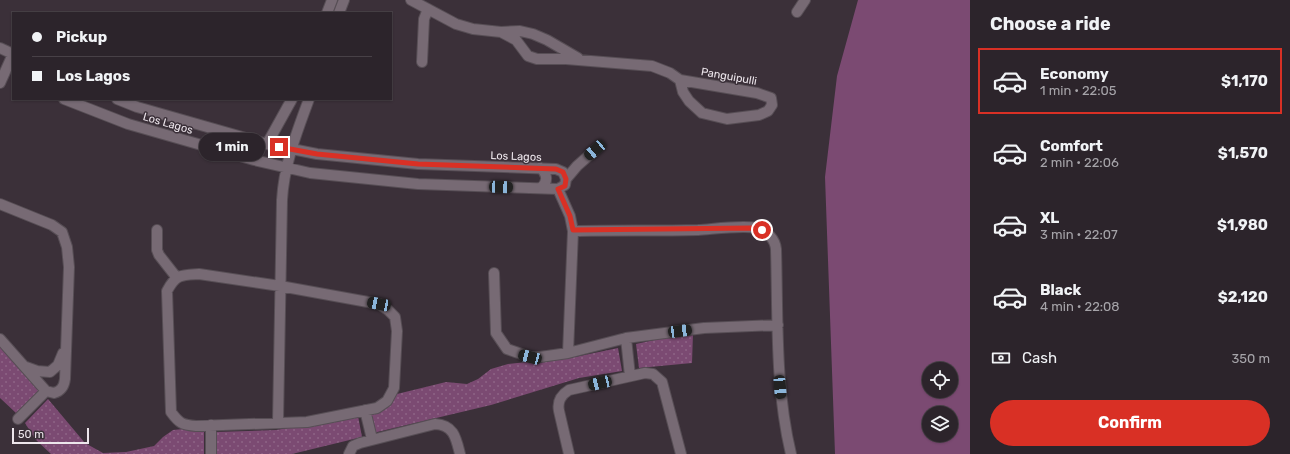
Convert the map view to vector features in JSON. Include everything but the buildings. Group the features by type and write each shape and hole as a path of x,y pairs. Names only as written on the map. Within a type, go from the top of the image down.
{"street":[{"path":"327,12 332,0"},
{"path":"339,12 344,0"},
{"name":"Panguipulli","path":"411,0 456,24 473,29 533,34 547,40 582,61"},
{"path":"797,12 805,0"},
{"path":"422,62 424,19 428,9"},
{"name":"Panguipulli","path":"501,32 516,40 528,56 537,59 652,66 670,73 680,80 757,93 770,98 772,105 768,111 758,115 727,119 702,114 689,101 683,92 680,80"},
{"path":"0,48 12,54"},
{"path":"0,83 12,57"},
{"name":"Los Lagos","path":"67,100 128,124 254,160 310,172 418,184 558,189"},
{"name":"Los Lagos","path":"120,100 137,107 291,150 418,164 556,169 563,172 566,179"},
{"path":"267,144 291,100"},
{"path":"278,422 282,195 286,167 309,100"},
{"path":"568,353 573,230 570,216 558,189 565,186 566,179 576,166 595,150"},
{"path":"540,168 545,173 546,180 544,186 541,188"},
{"path":"0,204 52,225 62,232 67,247 69,267 65,379 63,387 58,392 54,393 45,389 0,339"},
{"path":"573,230 751,228 762,230 772,238 776,245 781,401 791,454"},
{"path":"157,230 157,250 159,255 177,278"},
{"path":"494,273 496,333 507,349 530,357 568,353 626,338 704,328 778,325"},
{"path":"199,274 280,286 379,304 395,317 394,388 387,401 377,408 307,422 278,422 211,426 186,425 178,422 171,412 167,291 172,282 177,278 182,275 199,274"},
{"path":"626,338 630,376"},
{"path":"45,389 43,378 58,365 66,346"},
{"path":"24,366 37,371 59,373 65,379"},
{"path":"569,454 558,403 562,396 569,390 649,373 656,376 662,382 681,454"},
{"path":"18,419 45,389"},
{"path":"365,410 372,439"},
{"path":"349,454 351,448 356,444 430,424 440,424 449,428 453,432 457,441 460,454"},
{"path":"210,454 211,426"}],"shaded area":[{"path":"858,0 970,0 970,454 835,454 825,177 837,76"},
{"path":"693,333 692,363 639,368 636,344"},
{"path":"0,345 40,390 16,413 0,398"},
{"path":"618,348 622,371 579,378 491,405 373,433 369,415 389,403 397,394 446,382 467,384 478,379 491,369 508,364 575,357"},
{"path":"48,399 85,443 103,453 126,452 154,446 173,430 183,429 204,431 204,454 51,454 35,439 25,423"},
{"path":"358,416 362,437 292,454 216,454 216,432 276,430"}],"route":[{"path":"279,147 317,154 418,164 556,169 563,172 566,179 565,186 558,189 570,216 573,230 697,230 757,228 762,230"}]}
